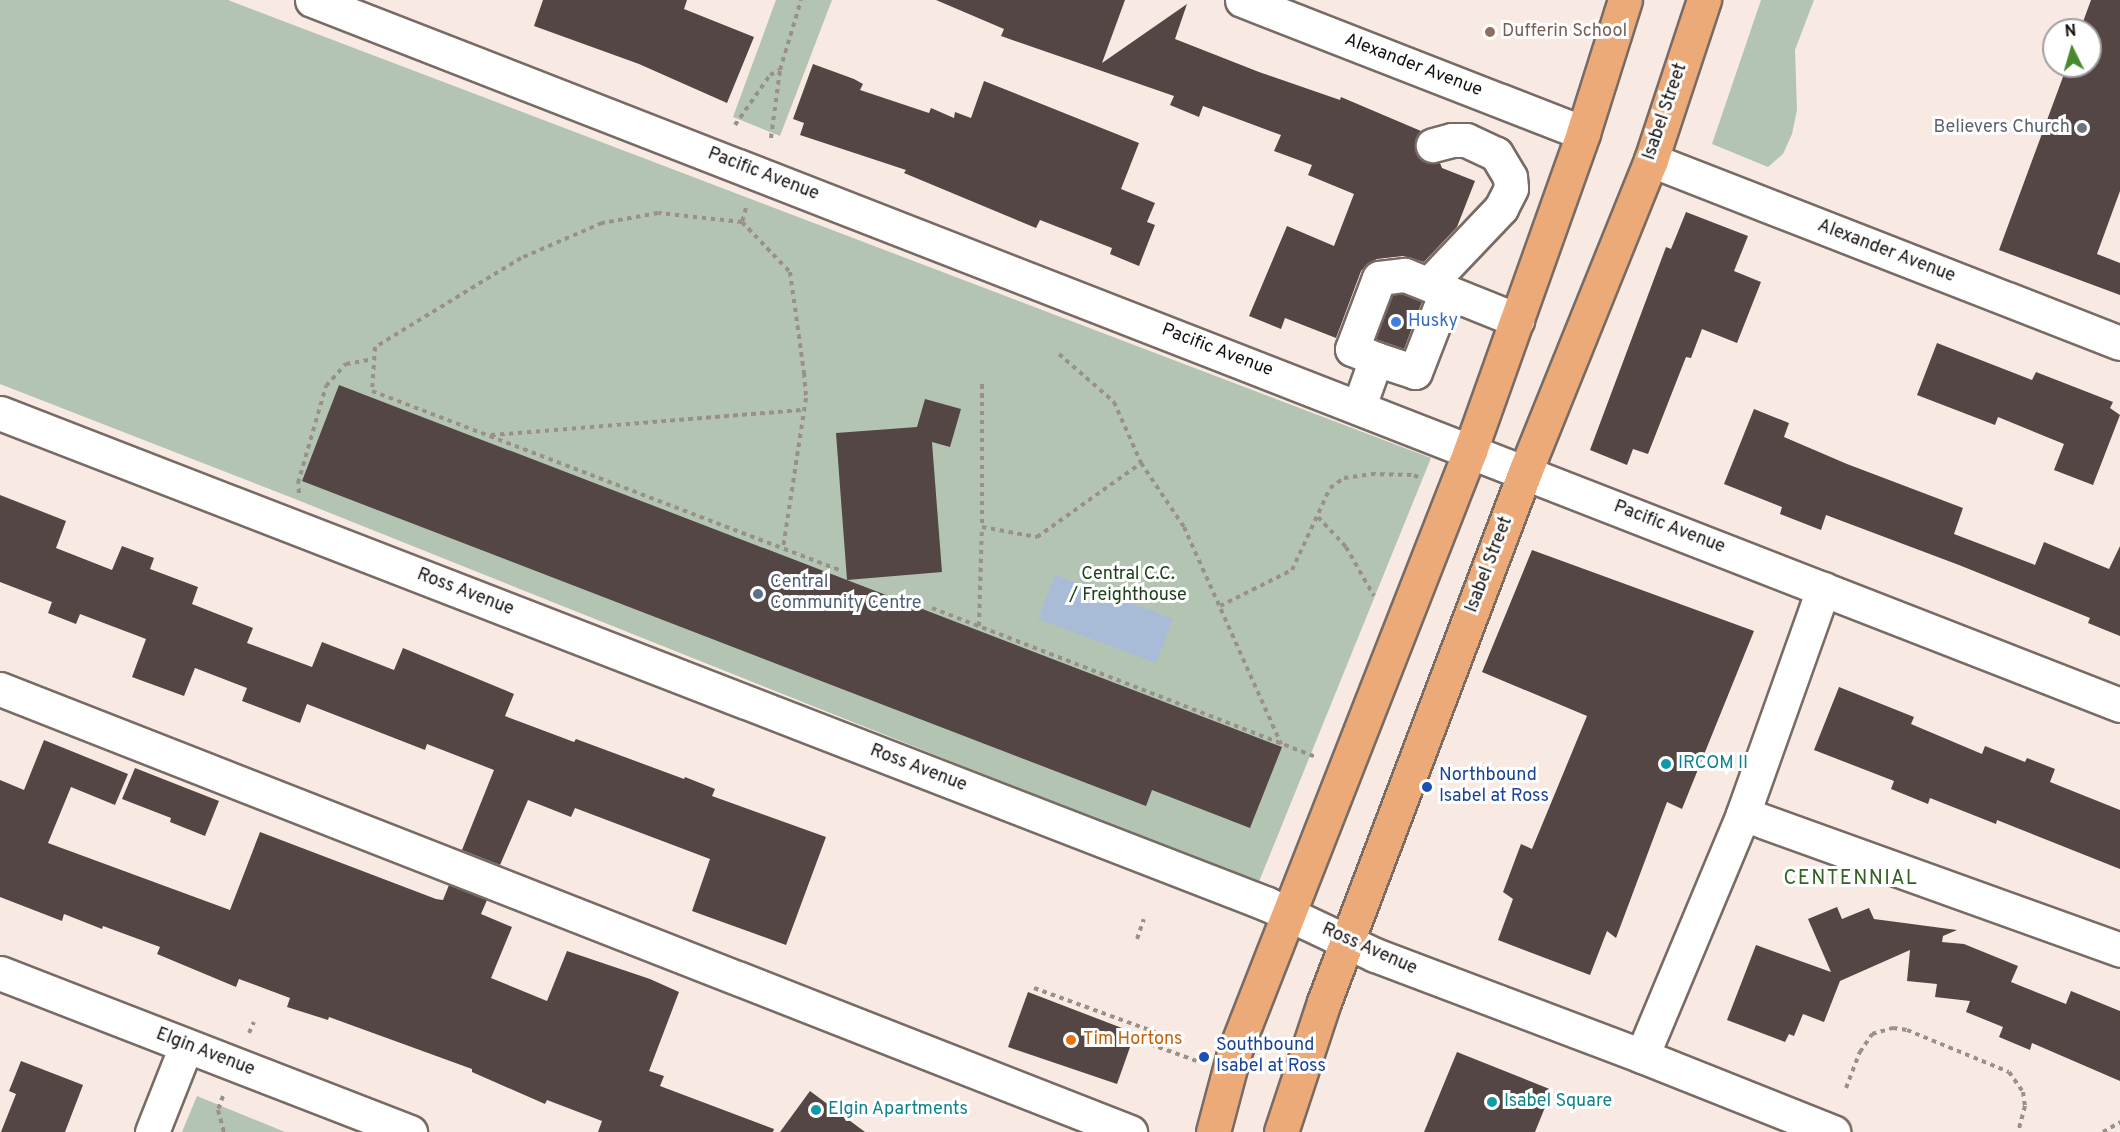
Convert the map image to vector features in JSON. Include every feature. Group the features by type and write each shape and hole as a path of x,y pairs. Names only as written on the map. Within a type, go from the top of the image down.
{"main road":[{"path":"1213,1132 1234,1053 1470,451 1583,133 1625,0"},
{"name":"Isabel Street","path":"1281,1132 1321,1012 1525,472 1651,160 1704,0"}],"street":[{"name":"Pacific Avenue","path":"312,0 1359,406 2120,705"},
{"name":"Alexander Avenue","path":"1242,0 1583,133"},
{"path":"1433,145 1452,140 1466,140 1497,154 1510,177 1511,188 1501,208 1419,276 1415,372 1352,349 1379,278 1419,276 1517,320"},
{"name":"Alexander Avenue","path":"1651,160 2120,343"},
{"path":"1359,406 1376,358"},
{"name":"Ross Avenue","path":"0,413 1290,913 1375,955 1642,1056 1833,1132"},
{"path":"1642,1056 1743,814 1822,588"},
{"path":"0,688 1130,1132"},
{"path":"1743,814 2120,950"},
{"name":"Elgin Avenue","path":"0,973 410,1132"},
{"path":"152,1132 186,1047"}],"path":[{"path":"771,138 780,70 801,0"},
{"path":"735,125 770,75 780,70"},
{"path":"742,222 758,173"},
{"path":"783,549 804,410 804,373 790,272 742,222 658,213 602,223 521,258 375,347 372,391 783,549 839,570"},
{"path":"1059,354 1114,402 1141,463 1184,527 1281,744"},
{"path":"300,530 298,483 326,386 346,364 373,359"},
{"path":"979,626 982,527 981,384"},
{"path":"487,435 804,410"},
{"path":"982,527 1037,537 1141,463"},
{"path":"1220,606 1292,570 1330,488 1344,478 1371,474 1413,476 1430,483"},
{"path":"1317,517 1346,547 1368,580 1376,600"},
{"path":"932,608 1323,760"},
{"path":"1137,939 1144,919"},
{"path":"1034,988 1155,1032 1150,1044 1207,1065"},
{"path":"1846,1088 1860,1052 1872,1034 1893,1028 1907,1030 2009,1072 2023,1092 2025,1106 2018,1132"},
{"path":"218,1110 224,1132"},
{"path":"2103,1132 2120,1122"}],"green space":[{"name":"Central C.C. / Freighthouse","path":"0,0 228,0 1431,458 1258,884 290,497 0,384"},
{"path":"776,0 832,0 780,136 733,117"},
{"path":"1761,0 1814,0 1795,50 1797,110 1792,134 1783,154 1768,167 1712,144"},
{"path":"197,1096 285,1132 182,1132"}],"water":[{"path":"1055,575 1173,619 1156,663 1038,619"}],"building":[{"path":"543,0 687,0 684,9 754,37 727,103 639,64 534,26"},
{"path":"936,0 1125,0 1102,63 1187,4 1175,39 1259,72 1340,100 1341,97 1421,131 1415,141 1415,150 1420,159 1429,163 1440,163 1442,168 1475,181 1457,227 1424,262 1403,256 1377,259 1367,264 1361,271 1336,338 1285,318 1281,329 1249,316 1287,226 1334,246 1354,194 1308,175 1312,165 1274,151 1281,135 1203,106 1199,117 1170,105 1174,96 1001,36 1004,29"},
{"name":"Believers Church","path":"2091,0 2120,0 2120,191 2097,254 2120,263 2120,295 1999,250 2063,78 2102,78 2102,18 2084,18"},
{"path":"813,64 854,79 863,84 860,90 929,113 931,108 954,118 955,112 971,118 984,81 1139,143 1121,189 1155,203 1147,222 1155,225 1139,266 1110,254 1112,248 1040,220 1036,228 904,173 906,170 800,135 804,123 793,119"},
{"path":"1686,212 1748,236 1734,271 1761,282 1737,343 1702,329 1691,358 1686,357 1648,454 1633,449 1627,465 1590,450 1666,247 1671,249"},
{"path":"1402,294 1422,302 1404,349 1376,339 1392,295"},
{"path":"1937,343 2032,380 2036,372 2113,402 2110,408 2120,415 2093,485 2054,470 2064,444 1998,417 1995,425 1917,395"},
{"name":"Central Community Centre","path":"339,385 1282,747 1250,828 1152,790 1146,806 302,481"},
{"path":"925,399 961,409 950,447 932,442 942,572 847,580 836,433 917,427"},
{"path":"1754,409 1789,423 1784,437 1847,464 1963,508 1954,534 2035,565 2044,542 2109,569 2120,546 2120,636 2088,623 2090,618 1959,565 1826,515 1821,530 1780,514 1782,507 1724,484"},
{"path":"0,495 66,521 56,548 112,570 122,546 154,558 150,569 198,587 192,604 253,628 247,643 312,667 322,642 394,670 403,648 514,694 505,716 574,742 576,739 684,779 685,777 715,789 712,796 826,837 786,945 692,911 710,859 575,808 571,817 528,800 500,865 462,850 494,770 427,744 425,750 307,704 300,723 242,701 247,688 195,668 184,696 132,677 146,639 80,614 76,624 48,613 52,602 0,582"},
{"name":"IRCOM II","path":"1532,550 1754,631 1682,809 1667,802 1616,938 1607,931 1590,975 1498,940 1513,899 1503,892 1521,844 1532,849 1587,716 1482,672"},
{"path":"1839,687 1914,717 1911,724 1982,754 1985,746 2025,762 2027,758 2055,769 2050,782 2120,810 2120,869 1997,820 1996,824 1930,798 1928,804 1891,789 1894,781 1814,750"},
{"path":"44,740 128,774 115,805 71,787 48,843 230,910 260,832 436,899 443,900 449,885 487,900 481,914 512,927 491,978 547,1001 567,951 650,979 679,992 649,1071 664,1076 660,1086 774,1129 773,1132 598,1132 602,1121 547,1100 545,1104 472,1072 472,1069 329,1017 328,1020 287,1007 290,998 239,979 236,987 157,954 160,947 103,926 102,929 64,914 62,921 0,897 0,780 24,790"},
{"path":"135,768 219,801 205,836 170,822 171,818 122,799"},
{"path":"1837,907 1842,919 1869,908 1874,919 1957,930 1943,936 1942,942 1964,944 2018,966 2011,982 2066,1004 2071,991 2120,1011 2120,1081 2032,1043 2030,1050 1999,1037 2003,1027 1966,1012 1970,1001 1935,997 1937,984 1907,981 1910,950 1840,981 1824,1022 1803,1014 1794,1036 1789,1034 1785,1042 1727,1020 1756,945 1831,972 1808,919"},
{"name":"Tim Hortons","path":"1028,992 1135,1033 1117,1084 1008,1047"},
{"name":"Isabel Square","path":"1457,1052 1552,1090 1535,1132 1424,1132"},
{"path":"21,1061 83,1085 65,1132 1,1132 16,1094 9,1091"},
{"name":"Elgin Apartments","path":"810,1091 865,1132 780,1132"}],"place":[{"name":"Dufferin School","path":"1490,32"},
{"name":"Believers Church","path":"2082,128"},
{"name":"Husky","path":"1396,322"},
{"name":"Central Community Centre","path":"758,594"},
{"name":"IRCOM II","path":"1666,764"},
{"name":"Northbound Isabel at Ross","path":"1427,787"},
{"name":"Tim Hortons","path":"1071,1040"},
{"name":"Southbound Isabel at Ross","path":"1204,1057"},
{"name":"Isabel Square","path":"1492,1102"},
{"name":"Elgin Apartments","path":"816,1110"}],"district":[{"name":"CENTENNIAL","path":"1851,879"}]}
